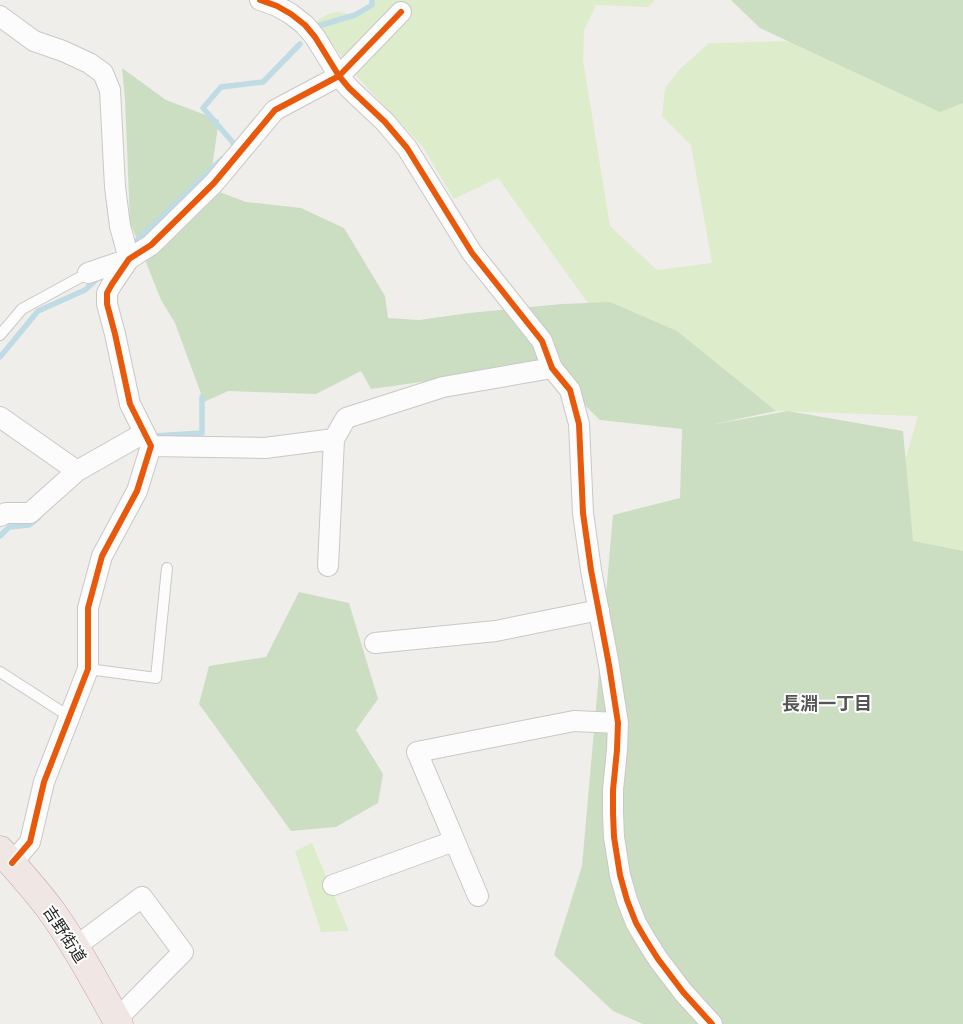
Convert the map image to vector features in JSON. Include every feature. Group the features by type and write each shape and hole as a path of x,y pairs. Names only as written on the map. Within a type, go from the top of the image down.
{"highway":[{"name":"吉野街道","path":"6,857 50,910 75,947 118,1022"}],"street":[{"path":"260,0 277,6 305,25 349,88 385,122 408,148 472,253 542,341 552,368 570,390 579,424 583,513 591,570 618,722 618,750 613,790 614,837 620,875 636,923 658,959 683,992 712,1024"},
{"path":"88,273 128,259 151,245 214,183 275,110 340,76 401,12"},
{"path":"0,16 34,41 89,63 103,73 110,90 115,187 120,226 128,259 112,284 108,293 107,304 130,404 148,440 137,491 102,556 88,608 88,669 44,782 30,842 6,857"},
{"path":"328,566 334,439 346,418 443,387 552,368"},
{"path":"0,417 77,471"},
{"path":"0,516 6,513 30,513 77,471 148,440 265,448 334,439"},
{"path":"375,643 496,631 599,610"},
{"path":"478,896 417,752 574,721 618,722"},
{"path":"333,885 454,840"},
{"path":"75,947 142,897 183,952 118,1022"}],"lane":[{"path":"0,335 22,309 88,273"},
{"path":"88,669 156,678 168,568"},
{"path":"0,672 70,717"}],"green space":[{"path":"372,0 655,0 648,7 596,5 584,30 583,60 610,226 657,270 712,263 691,145 662,116 665,88 679,70 709,43 833,40 963,92 963,558 905,559 890,512 918,416 776,411 718,364 681,342 590,306 498,178 454,199 423,147 360,80 315,22 328,14 337,12 355,15 371,5"},
{"path":"731,0 963,0 963,103 940,112 760,28"},
{"path":"122,68 166,100 219,120 209,188 246,202 301,208 344,228 385,296 388,318 419,320 562,304 610,302 677,331 776,411 710,425 788,411 903,431 913,541 963,551 963,1024 643,1024 613,1011 554,955 582,866 613,515 680,498 682,429 600,420 543,365 371,389 361,371 316,394 228,391 204,402 175,323 161,300 130,222"},
{"path":"299,592 349,603 378,699 356,730 383,774 378,803 336,827 291,831 199,704 209,666 266,657"},
{"path":"312,843 349,931 321,932 295,851"}],"waterway":[{"path":"318,26 355,15 372,5 372,0"},
{"path":"233,149 236,146 203,108 221,87 263,82 300,44"},
{"path":"130,247 222,159"},
{"path":"0,357 38,311 85,290 98,278"},
{"path":"151,438 154,436 202,433 202,397"},
{"path":"0,536 9,527 29,525 38,518"}],"cycle path":[{"path":"260,0 277,6 305,25 315,37 339,76 385,122 407,148 472,253 542,341 552,368 570,390 579,424 583,513 591,570 618,723 613,813 614,837 620,875 636,923 646,940 683,992 712,1024"},
{"path":"12,863 30,842 44,782 88,669 88,608 102,556 137,491 151,446 130,404 107,304 107,293 129,259 151,245 214,183 275,110 339,76 401,12"}],"district":[{"name":"長淵一丁目","path":"827,704"}]}
